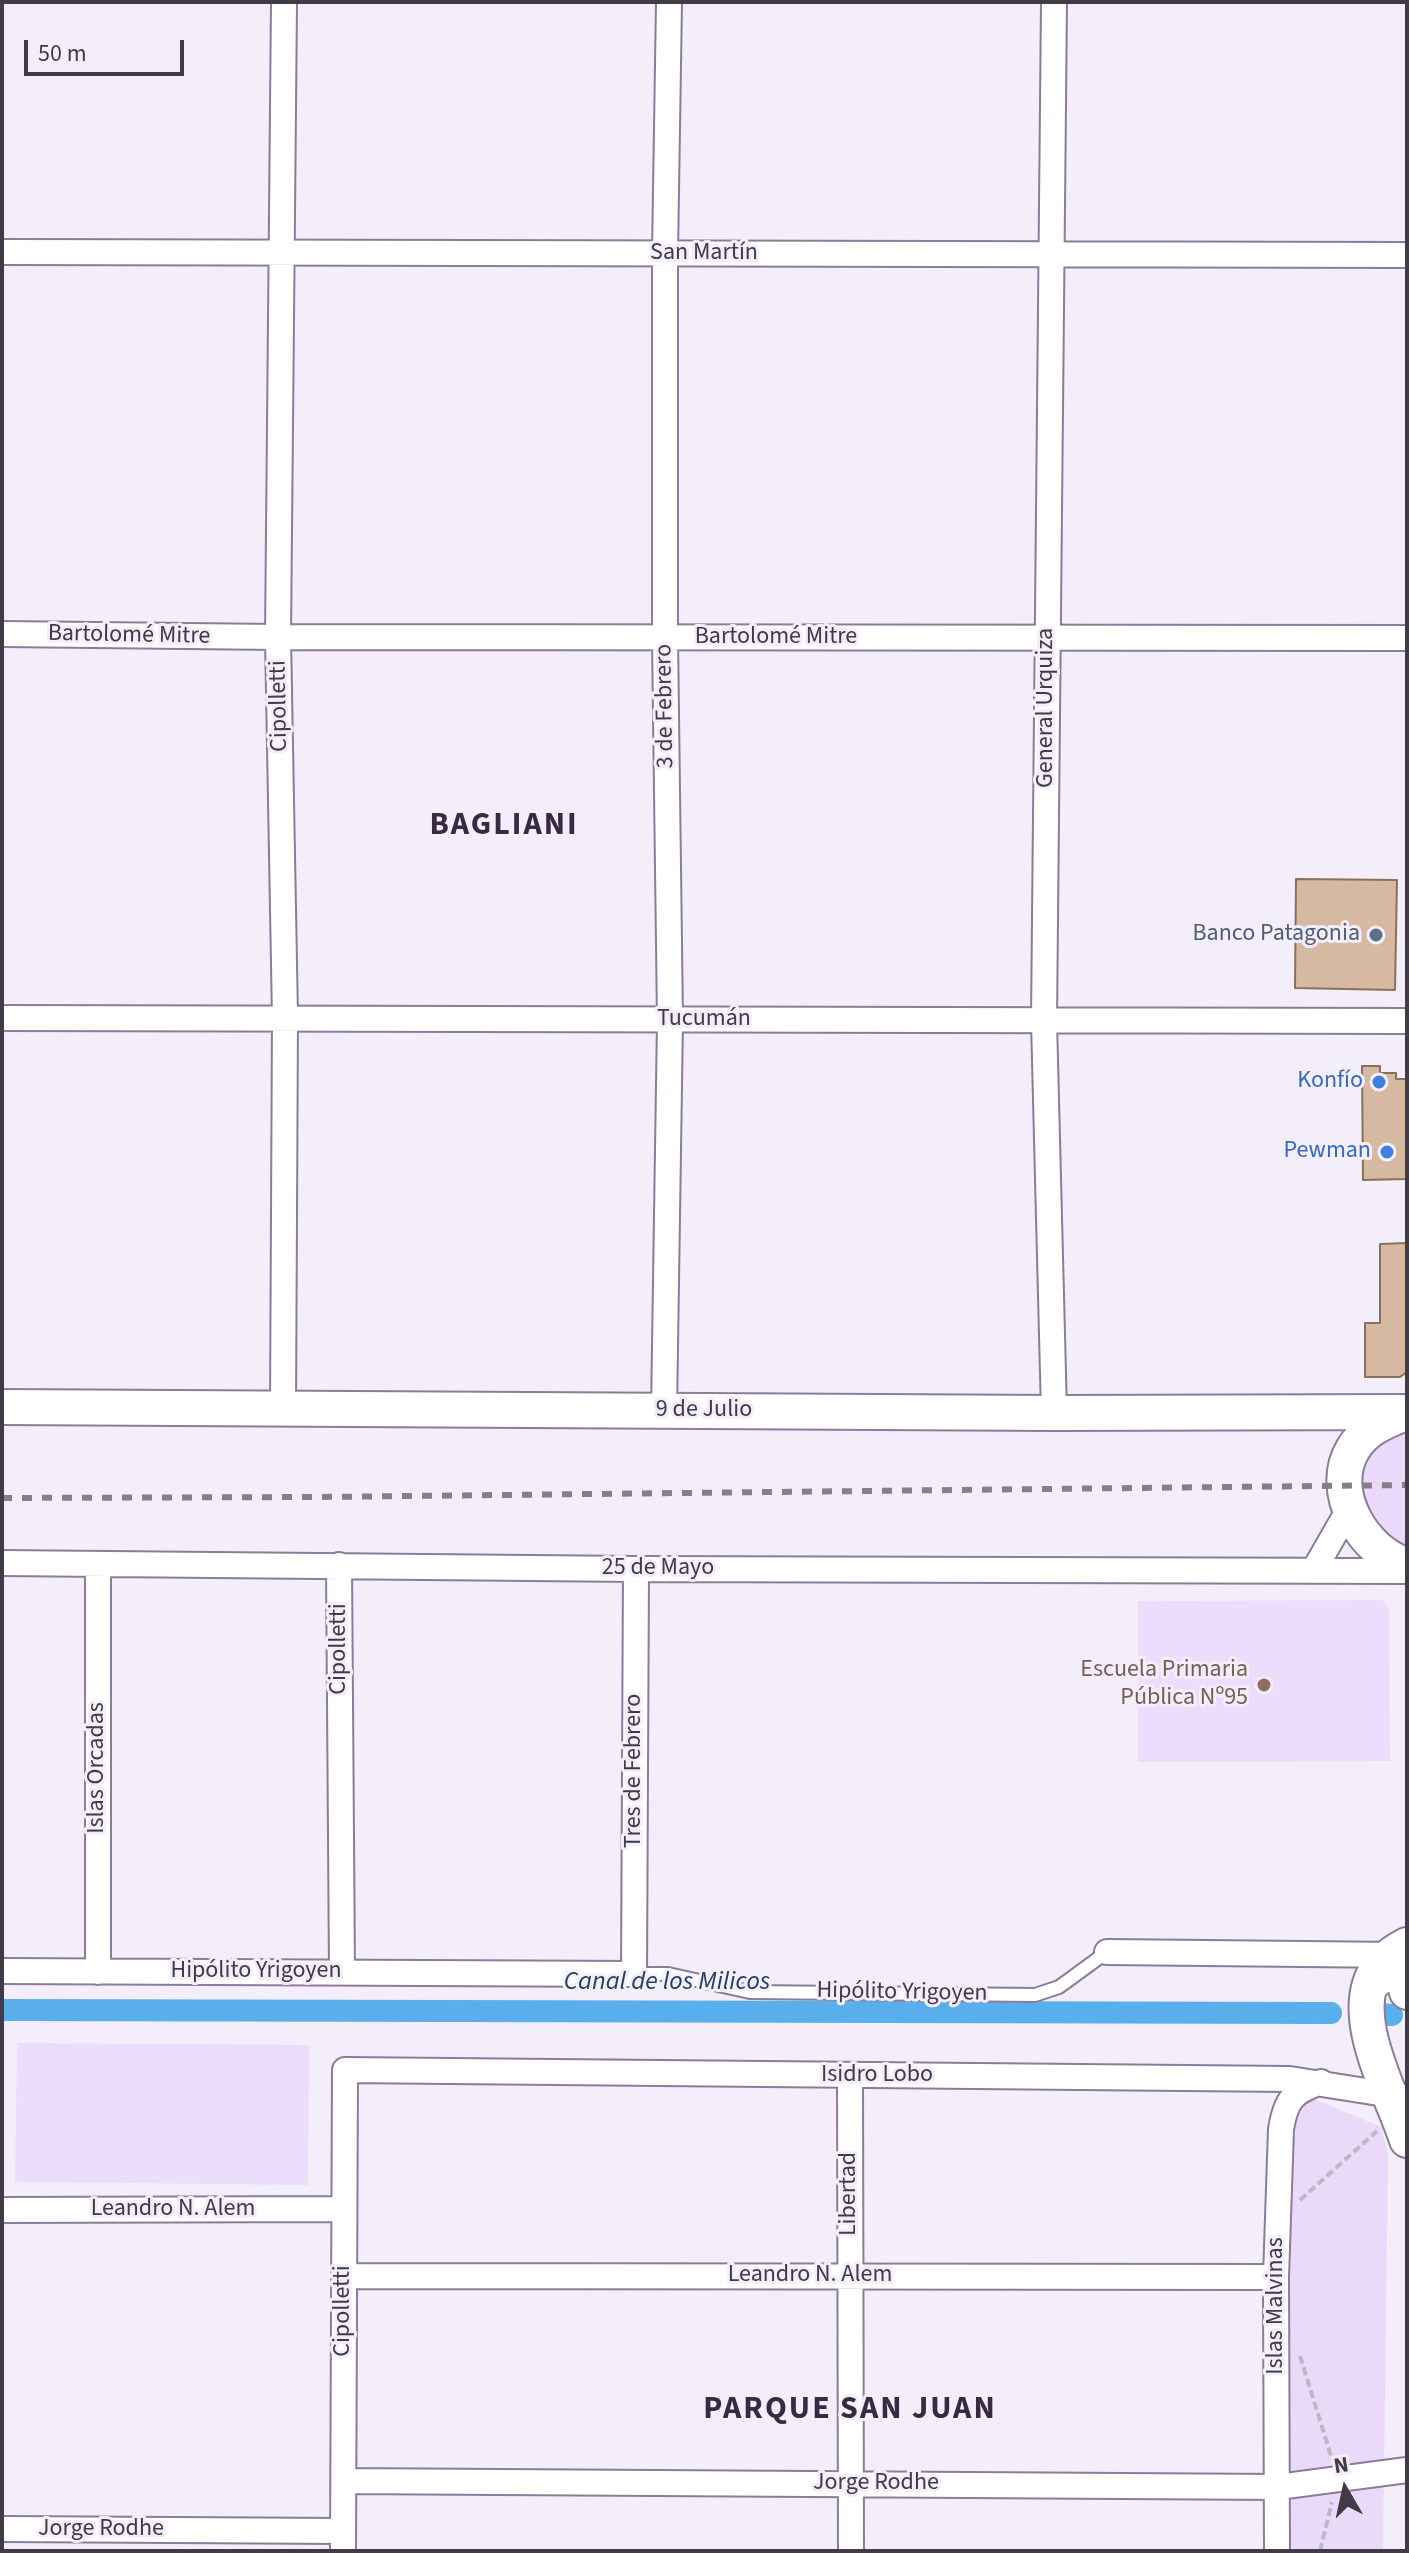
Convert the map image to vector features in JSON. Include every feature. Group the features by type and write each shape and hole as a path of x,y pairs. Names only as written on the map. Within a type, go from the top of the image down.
{"street":[{"name":"Cipolletti","path":"283,1409 285,1018 278,637 284,2"},
{"name":"3 de Febrero","path":"664,1411 670,1020 665,638 665,254 669,2"},
{"name":"General Urquiza","path":"1054,2 1044,1021 1054,1413"},
{"name":"San Martín","path":"2,252 1407,255"},
{"name":"Bartolomé Mitre","path":"2,634 1407,638"},
{"name":"Tucumán","path":"2,1018 1407,1021"},
{"name":"9 de Julio","path":"2,1407 1407,1412"},
{"path":"1407,1412 1365,1433 1351,1452 1344,1485 1349,1509 1368,1539 1380,1552 1407,1565"},
{"path":"1314,1570 1349,1509"},
{"name":"25 de Mayo","path":"2,1563 1407,1571"},
{"name":"Islas Orcadas","path":"98,1564 98,1972"},
{"name":"Cipolletti","path":"339,1565 342,1972"},
{"name":"Tres de Febrero","path":"634,1974 636,1569"},
{"path":"1396,2115 1369,2032 1367,2004 1377,1969 1402,1951"},
{"name":"Hipólito Yrigoyen","path":"1107,1952 1402,1951"},
{"name":"Hipólito Yrigoyen","path":"2,1971 634,1974"},
{"path":"1370,1985 1382,1975 1398,1974 1403,1978 1407,1992"},
{"name":"Cipolletti","path":"343,2541 345,2070"},
{"name":"Isidro Lobo","path":"345,2070 1290,2079 1359,2091 1396,2115"},
{"name":"Libertad","path":"850,2076 851,2551"},
{"name":"Islas Malvinas","path":"1277,2551 1276,2277 1284,2112 1299,2089 1321,2082"},
{"name":"Leandro N. Alem","path":"2,2210 344,2209"},
{"name":"Leandro N. Alem","path":"344,2276 1276,2277"},
{"name":"Jorge Rodhe","path":"344,2481 1278,2487 1407,2470"},
{"name":"Jorge Rodhe","path":"2,2529 343,2541"}],"lane":[{"name":"Hipólito Yrigoyen","path":"634,1974 668,1974 750,1992 1035,1995 1059,1987 1107,1952"}],"path":[{"path":"1278,2221 1396,2115"},
{"path":"1298,2350 1338,2480 1320,2551"}],"shaded area":[{"path":"1407,1429 1407,1546 1396,1546 1360,1505 1360,1476 1373,1451 1385,1440"},
{"name":"Escuela Primaria Pública Nº95","path":"1382,1600 1389,1608 1390,1761 1138,1762 1138,1601"},
{"path":"17,2043 309,2045 308,2185 15,2182"},
{"path":"1307,2096 1381,2127 1388,2156 1383,2551 1284,2551 1290,2109"}],"building":[{"path":"1296,879 1397,880 1395,990 1295,988"},
{"path":"1362,1066 1380,1066 1380,1073 1396,1073 1396,1079 1407,1079 1407,1179 1363,1180"},
{"path":"1407,1243 1407,1372 1400,1377 1365,1377 1365,1323 1380,1323 1380,1244"}],"waterway":[{"name":"Canal de los Milicos","path":"2,2010 1331,2013"},
{"name":"Canal de los Milicos","path":"1379,2014 1392,2015"}],"railway":[{"path":"2,1498 1407,1485"}],"place":[{"name":"Banco Patagonia","path":"1376,935"},
{"name":"Konfío","path":"1379,1082"},
{"name":"Pewman","path":"1387,1152"},
{"name":"Escuela Primaria Pública Nº95","path":"1264,1685"}],"district":[{"name":"BAGLIANI","path":"504,827"},
{"name":"PARQUE SAN JUAN","path":"850,2411"}]}
